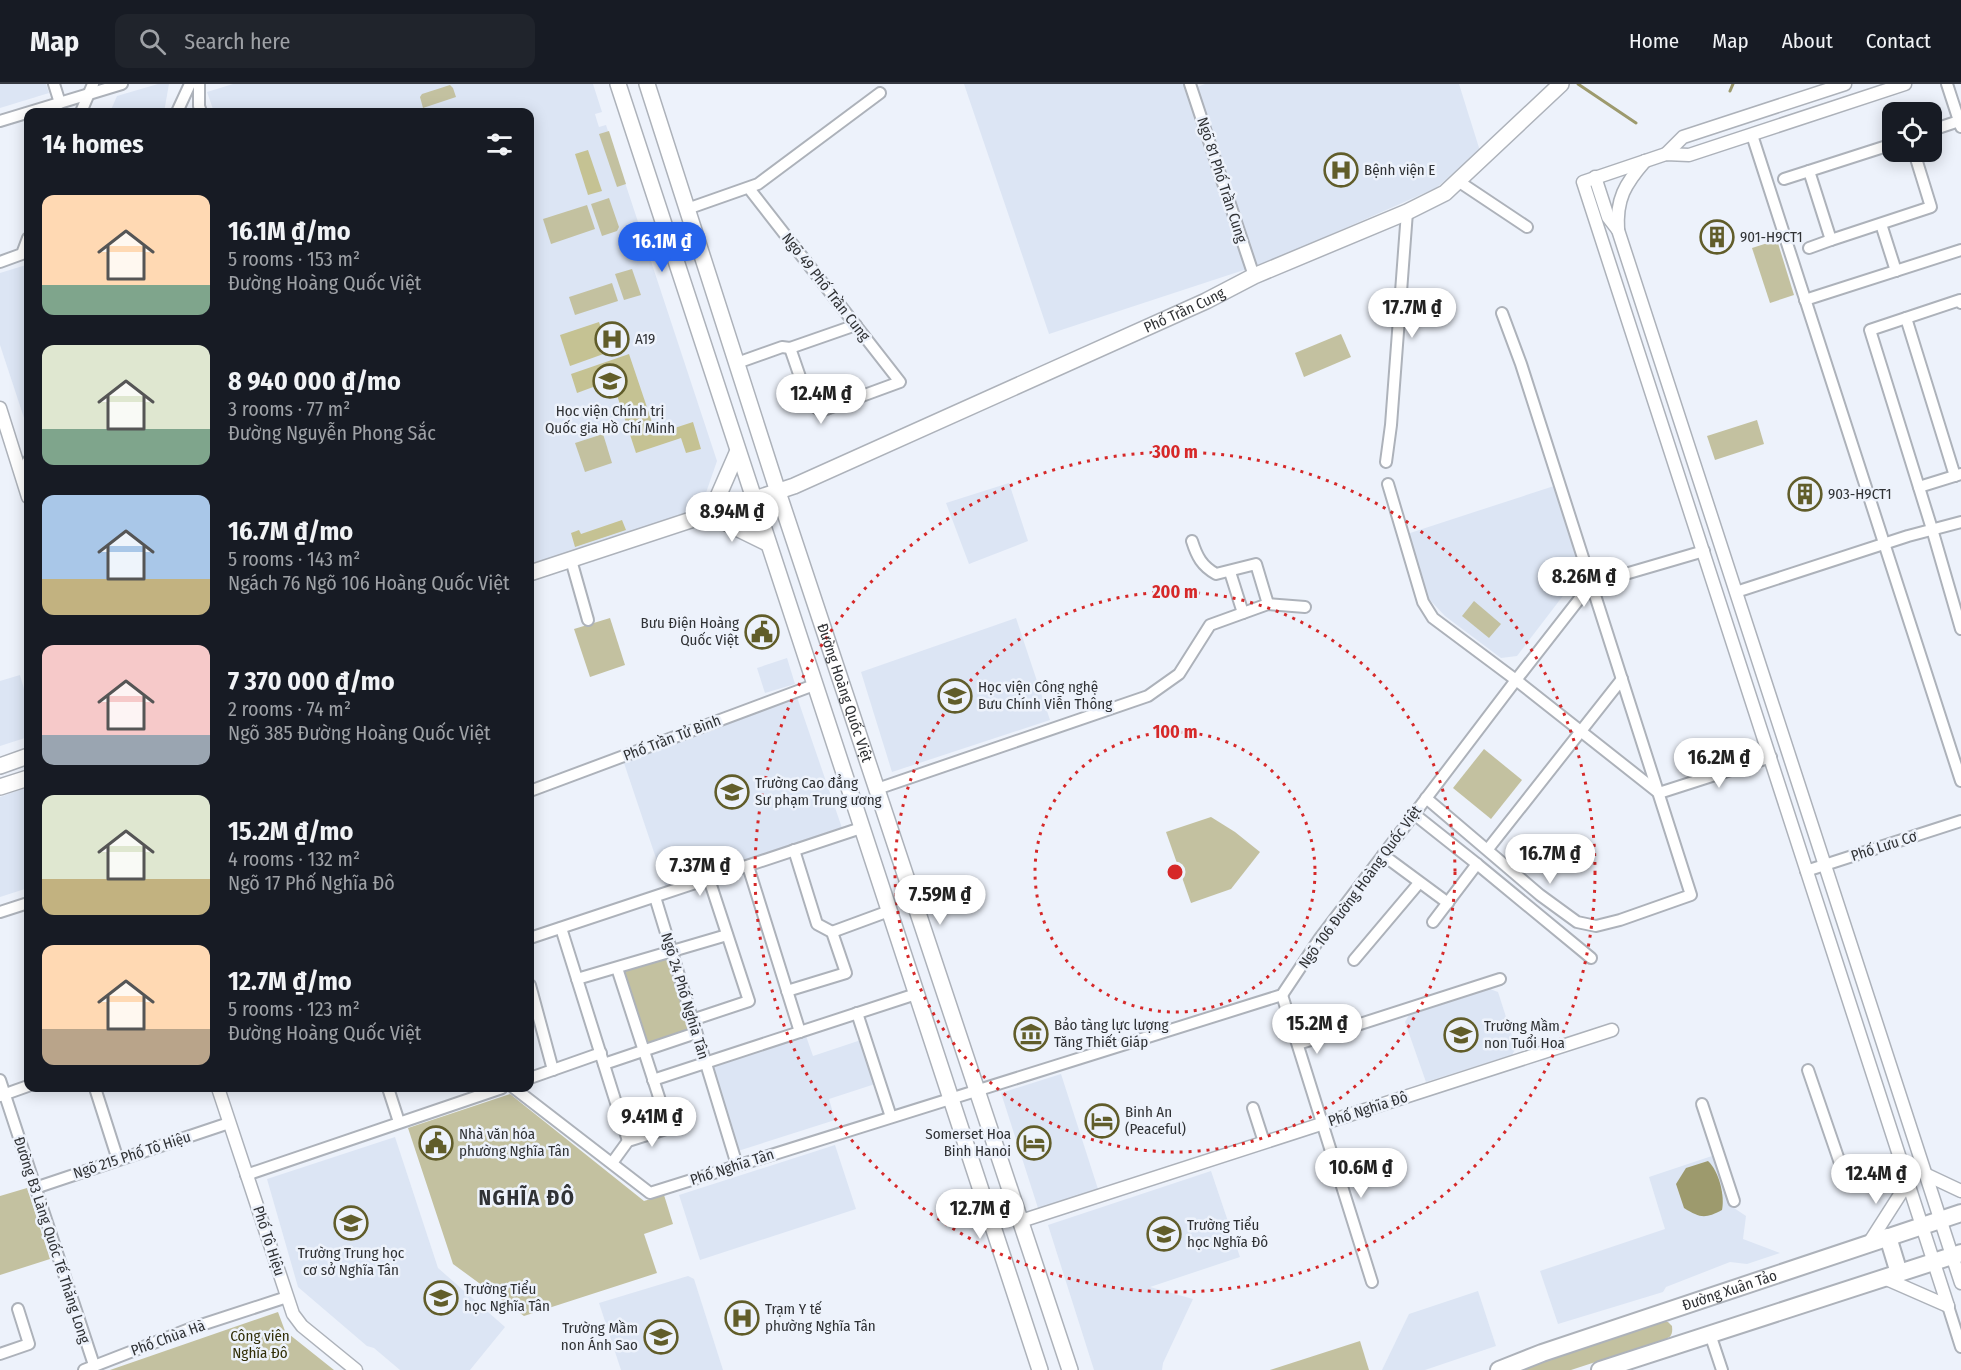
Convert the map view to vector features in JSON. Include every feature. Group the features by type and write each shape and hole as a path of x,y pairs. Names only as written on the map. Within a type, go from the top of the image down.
{"main road":[{"name":"Đường Hoàng Quốc Việt","path":"618,84 1040,1370"},
{"name":"Đường Hoàng Quốc Việt","path":"647,84 778,492 1070,1370"},
{"name":"Phố Trần Cung","path":"534,572 778,492 1206,301 1254,276 1407,212 1445,193 1561,84"},
{"path":"738,453 710,515 767,543"},
{"path":"0,766 24,757"},
{"path":"0,787 24,779"},
{"name":"Đường Xuân Tảo","path":"1499,1370 1542,1353 1961,1214"},
{"path":"1888,1237 1892,1275"},
{"path":"1600,1370 1957,1254"}],"street":[{"path":"54,84 60,103"},
{"path":"43,108 91,89 122,84"},
{"path":"179,108 190,84"},
{"path":"199,84 200,108"},
{"name":"Ngõ 81 Phố Trần Cung","path":"1190,84 1254,276"},
{"path":"1666,154 1683,136 1845,84"},
{"path":"1589,179 1666,154 1689,155 1905,84"},
{"path":"1942,128 1960,124 1947,84"},
{"path":"83,108 91,89"},
{"path":"687,209 758,184 880,93"},
{"path":"0,121 24,114"},
{"path":"1752,135 1961,781"},
{"path":"1784,179 1882,148"},
{"path":"1646,160 1627,184 1621,197 1617,216 1618,230 1927,1175 1957,1254 1961,1283"},
{"path":"1809,248 1931,207 1917,162"},
{"path":"1809,171 1831,240"},
{"path":"1589,179 1608,217 1618,230"},
{"path":"1589,179 1704,551 1961,1347"},
{"path":"1458,181 1527,227"},
{"name":"Ngõ 49 Phố Trần Cung","path":"751,191 900,382 821,411 809,403 790,348"},
{"path":"1386,462 1391,425 1407,212"},
{"path":"1881,224 1896,271"},
{"path":"1805,300 1961,250"},
{"path":"0,261 24,256"},
{"path":"1961,303 1960,300 1870,330 1932,529 1956,593 1961,629"},
{"path":"1426,798 1540,895 1577,922 1596,926 1691,895 1521,364 1502,313"},
{"path":"1906,318 1958,475 1919,487"},
{"path":"737,363 782,347 790,348 856,325"},
{"path":"0,408 24,483"},
{"path":"21,473 24,468"},
{"path":"1388,484 1423,602 1433,618 1659,793"},
{"path":"1736,592 1932,529 1961,522"},
{"path":"1191,541 1204,568 1216,574 1256,564 1268,603"},
{"path":"1591,584 1704,551"},
{"path":"571,560 588,620"},
{"path":"1230,572 1243,613"},
{"name":"Ngõ 106 Đường Hoàng Quốc Việt","path":"1282,995 1320,938 1591,584"},
{"path":"877,789 1130,704 1148,696 1173,678 1184,667 1210,625 1268,603 1305,607"},
{"path":"1488,849 1622,679"},
{"name":"Phố Trần Tử Bình","path":"534,790 814,685"},
{"path":"1659,793 1771,757"},
{"path":"1414,814 1591,958"},
{"name":"Phố Lưu Cơ","path":"1806,871 1961,821"},
{"path":"534,937 861,828"},
{"path":"787,991 846,973 832,932 817,924 794,850"},
{"path":"1383,855 1448,903"},
{"path":"1433,922 1477,864"},
{"path":"748,866 800,1032"},
{"path":"692,1020 749,1001 709,879"},
{"path":"1354,960 1419,883"},
{"name":"Ngõ 24 Phố Nghĩa Tân","path":"655,897 737,1165"},
{"path":"0,912 24,904"},
{"path":"832,932 889,911"},
{"path":"561,928 628,1141"},
{"path":"578,980 727,935"},
{"path":"612,1163 628,1141 669,1128 617,968"},
{"path":"1298,1044 1500,979"},
{"path":"653,1080 916,994"},
{"path":"977,1090 1282,995 1372,1282"},
{"path":"534,1000 553,1070"},
{"path":"857,1013 891,1117"},
{"name":"Phố Nghĩa Đô","path":"1021,1221 1612,1030"},
{"path":"604,1065 696,1033"},
{"path":"534,1077 600,1053"},
{"path":"1808,1070 1841,1166"},
{"name":"Đường B3 Làng Quốc Tế Thăng Long","path":"0,1080 2,1095 35,1188 89,1367"},
{"path":"2,1095 24,1087"},
{"name":"Phố Nghĩa Tân","path":"519,1092 650,1193 977,1090"},
{"path":"96,1092 118,1160"},
{"name":"Phố Tô Hiệu","path":"219,1092 293,1314 302,1326 356,1370"},
{"path":"389,1092 399,1122"},
{"path":"246,1175 490,1092"},
{"path":"1702,1104 1734,1201"},
{"path":"1253,1108 1264,1143"},
{"name":"Ngõ 215 Phố Tô Hiệu","path":"35,1188 229,1123"},
{"path":"1927,1175 1961,1191"},
{"path":"1869,1244 1908,1182"},
{"path":"1892,1275 1948,1306"},
{"name":"Phố Chùa Hà","path":"89,1367 287,1297"},
{"path":"0,1354 29,1344 18,1309"},
{"path":"1710,1334 1722,1370"}],"shaded area":[{"path":"0,84 46,84 49,93 0,108"},
{"path":"158,84 169,84 165,108 112,108 117,96"},
{"name":"Học viện Chính trị Quốc gia Hồ Chí Minh","path":"233,84 593,84 602,112 595,114 597,121 599,127 606,125 717,461 700,510 534,564 534,108 213,108 207,92"},
{"path":"964,84 1186,84 1247,269 1049,334"},
{"name":"Bệnh viện E","path":"1205,84 1459,84 1480,151 1436,188 1257,267 1197,87"},
{"path":"588,150 602,191 588,195 575,154"},
{"path":"24,266 24,418 0,345 0,273"},
{"path":"599,322 609,352 570,366 560,335"},
{"path":"629,354 656,434 693,422 701,449 686,453 681,438 636,453 612,380 577,393 571,374"},
{"path":"1009,483 1028,541 969,564 946,503"},
{"path":"1554,486 1579,560 1569,588 1517,656 1501,658 1445,616 1427,597 1407,534"},
{"path":"622,520 626,530 575,547 571,533 579,530 581,534"},
{"name":"Học viện Công nghệ Bưu Chính Viễn Thông","path":"1016,618 1050,720 892,772 861,672"},
{"path":"787,658 795,684 765,693 757,668"},
{"path":"20,675 24,689 24,738 0,746 0,681"},
{"name":"Trường Cao đẳng Sư phạm Trung ương","path":"797,697 842,828 666,888 622,757"},
{"path":"24,788 24,889 0,897 0,797"},
{"name":"Trường Mầm non Tuổi Hoa","path":"1490,989 1498,992 1516,1048 1512,1055 1426,1082 1405,1022 1409,1015"},
{"path":"806,1036 813,1056 861,1040 875,1084 829,1099 835,1120 738,1151 711,1066"},
{"path":"1061,1074 1098,1189 1038,1208 1001,1093"},
{"name":"Trường Trung học cơ sở Nghĩa Tân","path":"395,1137 438,1268 505,1327 470,1370 400,1370 374,1348 367,1346 298,1287 267,1179"},
{"path":"835,1145 856,1209 700,1260 679,1195"},
{"path":"1715,1155 1731,1206 1746,1216 1743,1239 1780,1253 1747,1264 1730,1262 1666,1287 1663,1292 1558,1324 1540,1271 1665,1229 1649,1177"},
{"path":"1708,1161 1718,1177 1723,1204 1722,1210 1703,1216 1684,1208 1676,1184 1686,1168"},
{"path":"1211,1171 1240,1257 1150,1287 1193,1299 1163,1363 1162,1370 1094,1370 1048,1225"},
{"name":"Trường Mầm non Ánh Sao","path":"688,1276 694,1279 723,1370 621,1370 599,1303"},
{"path":"1478,1291 1496,1346 1425,1370 1382,1370 1409,1314"}],"green space":[{"path":"450,85 456,97 423,108 420,97 422,94"},
{"path":"609,131 626,184 617,187 599,134"},
{"path":"609,198 619,227 617,231 602,236 591,204"},
{"path":"587,205 595,229 551,244 543,219"},
{"path":"1777,240 1794,295 1770,303 1752,248"},
{"path":"632,269 641,295 624,300 615,274"},
{"path":"612,283 618,301 575,315 569,297"},
{"path":"1341,334 1351,357 1304,377 1295,353"},
{"path":"1757,420 1764,444 1715,460 1707,436"},
{"path":"603,434 612,463 585,472 575,443"},
{"path":"1474,601 1501,624 1489,638 1462,616"},
{"path":"610,618 625,665 590,677 574,629"},
{"path":"1484,749 1522,780 1491,819 1453,788"},
{"path":"1211,817 1260,852 1231,889 1191,903 1166,832"},
{"path":"666,957 689,1030 646,1044 623,971"},
{"path":"510,1094 644,1201 664,1195 673,1224 644,1234 657,1273 524,1316 453,1264 408,1128"},
{"path":"27,1188 50,1259 0,1275 0,1196"},
{"name":"Công viên Nghĩa Đô","path":"278,1312 285,1331 334,1370 110,1370"},
{"path":"1668,1322 1672,1326 1672,1334 1663,1340 1571,1370 1524,1370 1550,1359"},
{"path":"1360,1341 1369,1370 1270,1370"}],"waterway":[{"path":"1578,84 1636,123"},
{"path":"1730,91 1733,84"}],"place":[{"name":"Bệnh viện E","path":"1341,170"},
{"name":"901-H9CT1","path":"1717,237"},
{"name":"A19","path":"612,339"},
{"name":"Học viện Chính trị Quốc gia Hồ Chí Minh","path":"610,381"},
{"name":"903-H9CT1","path":"1805,494"},
{"name":"Bưu Điện Hoàng Quốc Việt","path":"762,632"},
{"name":"Học viện Công nghệ Bưu Chính Viễn Thông","path":"955,696"},
{"name":"Trường Cao đẳng Sư phạm Trung ương","path":"732,792"},
{"name":"Bảo tàng lực lượng Tăng Thiết Giáp","path":"1031,1034"},
{"name":"Trường Mầm non Tuổi Hoa","path":"1461,1035"},
{"name":"Binh An (Peaceful)","path":"1102,1121"},
{"name":"Nhà văn hóa phường Nghĩa Tân","path":"436,1143"},
{"name":"Somerset Hoa Binh Hanoi","path":"1034,1143"},
{"name":"Trường Trung học cơ sở Nghĩa Tân","path":"351,1223"},
{"name":"Trường Tiểu học Nghĩa Đô","path":"1164,1234"},
{"name":"Trường Tiểu học Nghĩa Tân","path":"441,1298"},
{"name":"Trạm Y tế phường Nghĩa Tân","path":"742,1318"},
{"name":"Trường Mầm non Ánh Sao","path":"661,1337"}],"district":[{"name":"NGHĨA ĐÔ","path":"527,1198"}]}
